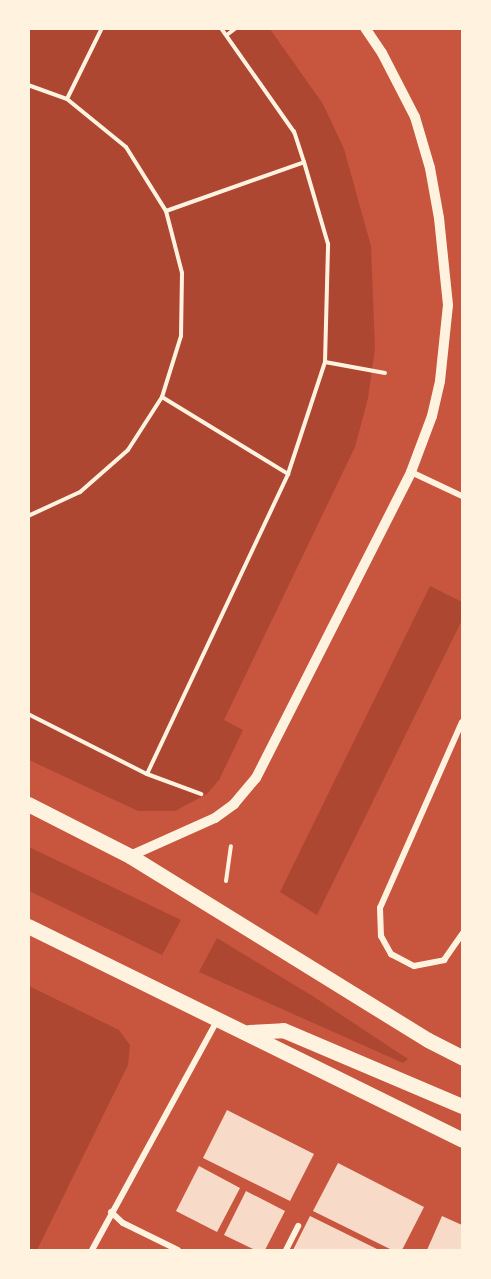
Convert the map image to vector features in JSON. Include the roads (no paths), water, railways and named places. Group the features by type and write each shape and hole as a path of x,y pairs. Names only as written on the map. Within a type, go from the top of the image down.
{"main road":[{"path":"28,804 130,856 428,1040 462,1057"},
{"path":"28,926 249,1032 462,1140"},
{"path":"249,1032 283,1030 462,1106"}],"street":[{"path":"130,856 215,818 234,804 256,778 411,472 432,417 440,381 447,294 439,218 418,127 382,53 365,28"},
{"path":"411,472 462,496"},
{"path":"462,722 380,908 381,936 391,954 414,966 444,960 462,934"},
{"path":"92,1251 111,1212 219,1018"},
{"path":"111,1212 123,1223 178,1251"},
{"path":"286,1251 298,1226"}]}
